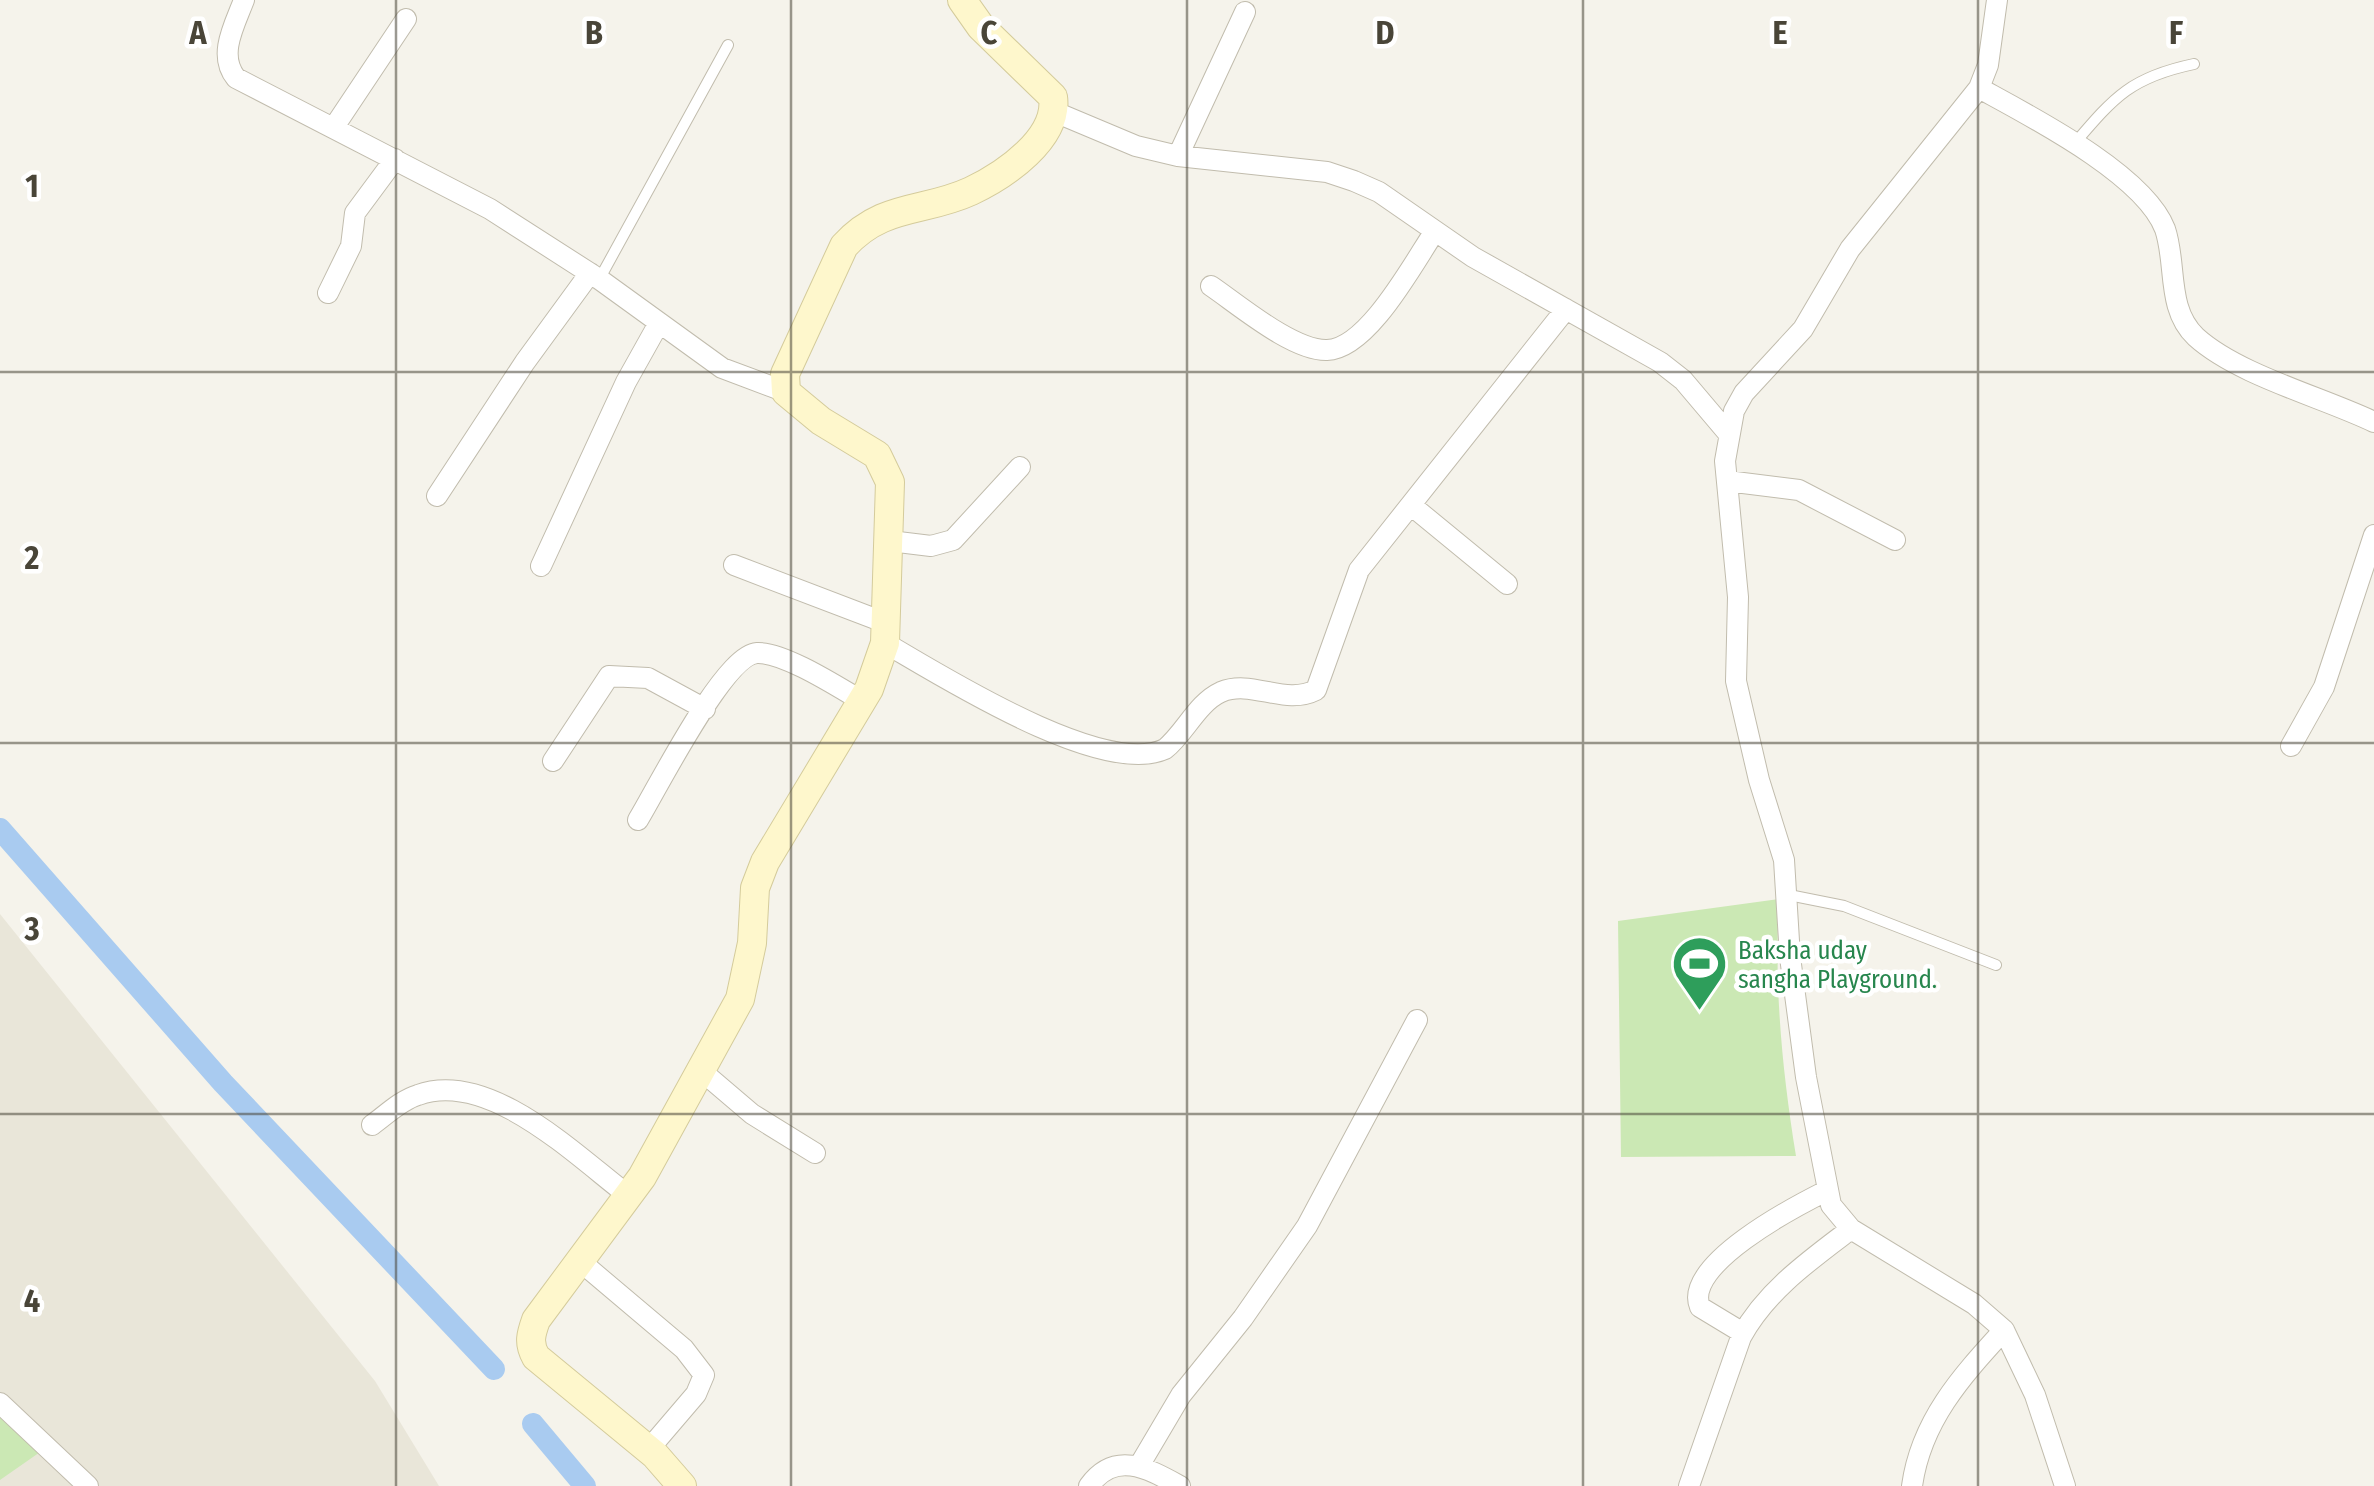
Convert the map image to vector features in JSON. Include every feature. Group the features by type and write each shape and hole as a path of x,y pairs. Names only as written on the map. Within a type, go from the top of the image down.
{"street":[{"path":"244,0 226,56 228,69 254,88 490,209 595,276 722,368 786,392 820,421 878,455 886,466 890,540 886,634 862,700 765,862 756,888 752,943 740,999 628,1196 536,1320 530,1347 536,1357 649,1450 682,1486"},
{"path":"786,392 789,361 844,246 856,232 904,208 967,193 1003,173 1046,131 1055,112 1052,96 1043,83 981,27 962,0"},
{"path":"1997,0 1988,65 1979,88 1850,248 1803,329 1744,393 1728,432 1727,480 1738,597 1738,699 1784,860 1790,957 1826,1190 1851,1229 1974,1304 2004,1330 2025,1370 2065,1486"},
{"path":"1178,156 1246,12"},
{"path":"334,126 406,19"},
{"path":"1979,88 2074,143 2133,188 2158,216 2168,244 2174,294 2186,326 2198,339 2248,367 2374,422"},
{"path":"1055,112 1136,146 1178,156 1340,176 1379,192 1435,231 1660,362 1683,380 1728,432"},
{"path":"328,293 351,246 355,213 394,158"},
{"path":"1211,286 1293,340 1326,350 1337,348 1381,312 1435,231"},
{"path":"437,496 595,276"},
{"path":"734,565 886,634 1068,738 1125,754 1156,754 1175,741 1209,700 1224,691 1294,698 1316,690 1360,570 1566,310"},
{"path":"540,566 626,382 659,324"},
{"path":"890,540 932,546 952,540 1020,467"},
{"path":"1727,480 1799,490 1895,540"},
{"path":"1412,506 1507,584"},
{"path":"2291,746 2324,687 2374,536"},
{"path":"638,820 724,677 744,657 755,653 776,657 862,700"},
{"path":"553,761 609,676 648,678 705,709"},
{"path":"1139,1466 1181,1395 1243,1318 1307,1226 1417,1020"},
{"path":"698,1068 752,1114 815,1153"},
{"path":"372,1125 414,1096 464,1088 497,1100 628,1196"},
{"path":"1744,1333 1700,1306 1701,1287 1733,1247 1826,1190"},
{"path":"1688,1486 1744,1333 1790,1276 1851,1229"},
{"path":"581,1262 684,1349 704,1375 696,1394 649,1450"},
{"path":"1912,1486 1926,1432 1958,1380 2004,1330"},
{"path":"0,1402 87,1486"},
{"path":"1089,1486 1107,1467 1123,1463 1139,1466 1180,1486"}],"lane":[{"path":"595,276 728,45"},
{"path":"2074,143 2114,98 2142,77 2194,64"},
{"path":"1789,895 1844,906 1996,965"}],"shaded area":[{"path":"0,914 375,1381 439,1486 0,1486"}],"green space":[{"name":"Baksha uday sangha Playground.","path":"1779,899 1780,1028 1796,1156 1621,1157 1618,921"},
{"path":"0,1404 43,1450 0,1480"}],"waterway":[{"path":"0,829 223,1083 494,1369"},
{"path":"533,1424 585,1486"}],"place":[{"name":"Baksha uday sangha Playground.","path":"1699,1013"}]}
